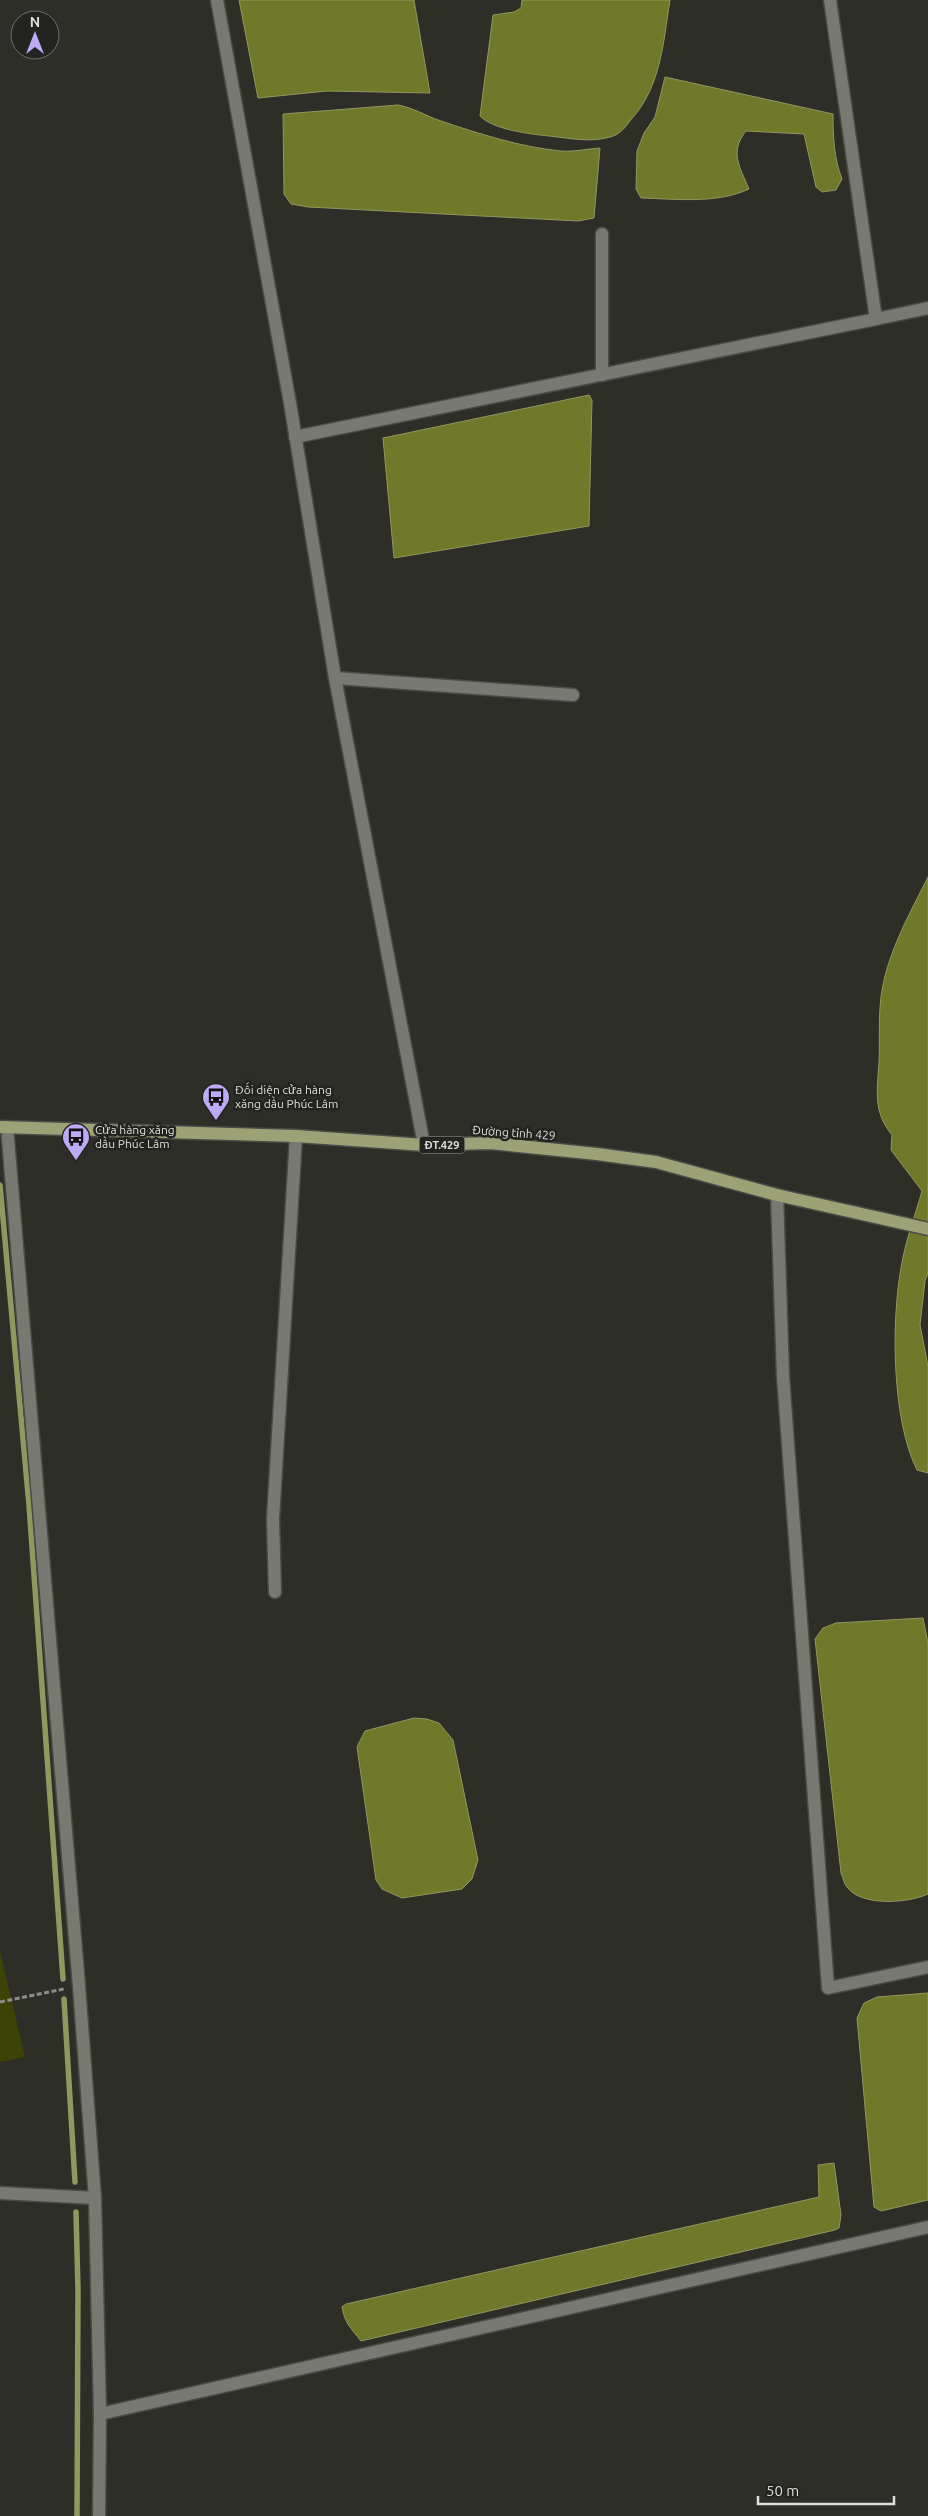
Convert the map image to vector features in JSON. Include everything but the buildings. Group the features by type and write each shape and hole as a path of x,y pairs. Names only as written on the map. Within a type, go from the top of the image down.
{"main road":[{"name":"Đường tỉnh 429","path":"4,1127 296,1136 424,1145 490,1143 656,1162 777,1195 928,1229"}],"street":[{"path":"217,0 295,437 335,678 424,1145"},
{"path":"830,0 876,319"},
{"path":"602,234 602,375"},
{"path":"295,437 928,308"},
{"path":"335,678 573,695"},
{"path":"4,1127 79,1986 95,2198 100,2414 99,2516"},
{"path":"275,1592 273,1519 296,1136"},
{"path":"777,1195 783,1376 828,1988 928,1966"},
{"path":"0,2193 95,2198"},
{"path":"100,2414 928,2227"}],"path":[{"path":"0,2002 79,1986"}],"shaded area":[{"path":"239,0 414,0 430,93 327,91 258,98"},
{"path":"522,0 670,0 659,64 654,79 640,108 626,127 619,133 602,139 580,140 503,128 486,121 480,116 493,15 514,12 521,8"},
{"path":"665,77 833,114 834,147 842,179 836,190 822,192 816,187 804,134 746,131 738,146 737,153 740,167 749,189 737,194 710,199 641,198 636,189 637,151 644,133 655,117"},
{"path":"398,105 470,131 530,146 566,151 600,148 594,218 578,221 308,207 291,204 284,194 283,114"},
{"path":"589,395 592,400 589,526 394,558 383,438"},
{"path":"928,877 928,1273 925,1281 920,1325 928,1366 928,1473 917,1470 909,1449 898,1399 895,1343 901,1268 922,1191 891,1150 892,1135 882,1118 877,1092 880,1008 885,975 901,932"},
{"path":"923,1618 928,1643 928,1894 909,1900 898,1901 863,1898 846,1886 841,1873 815,1639 823,1628 836,1623"},
{"path":"414,1718 427,1719 439,1723 453,1740 478,1860 472,1879 462,1889 402,1898 382,1889 376,1880 357,1747 365,1731"},
{"path":"0,1951 25,2057 0,2062"},
{"path":"928,1993 928,2200 881,2211 874,2207 857,2018 864,2003 877,1997"},
{"path":"834,2163 841,2215 839,2228 835,2230 361,2341 349,2326 343,2313 342,2307 346,2304 819,2197 818,2165"}],"waterway":[{"path":"0,1185 29,1505 63,1979"},
{"path":"64,1999 75,2182"},
{"path":"76,2212 78,2290 77,2516"}],"place":[{"name":"Đối diện cửa hàng xăng dầu Phúc Lâm","path":"216,1121"},
{"name":"Cửa hàng xăng dầu Phúc Lâm","path":"76,1161"}]}
